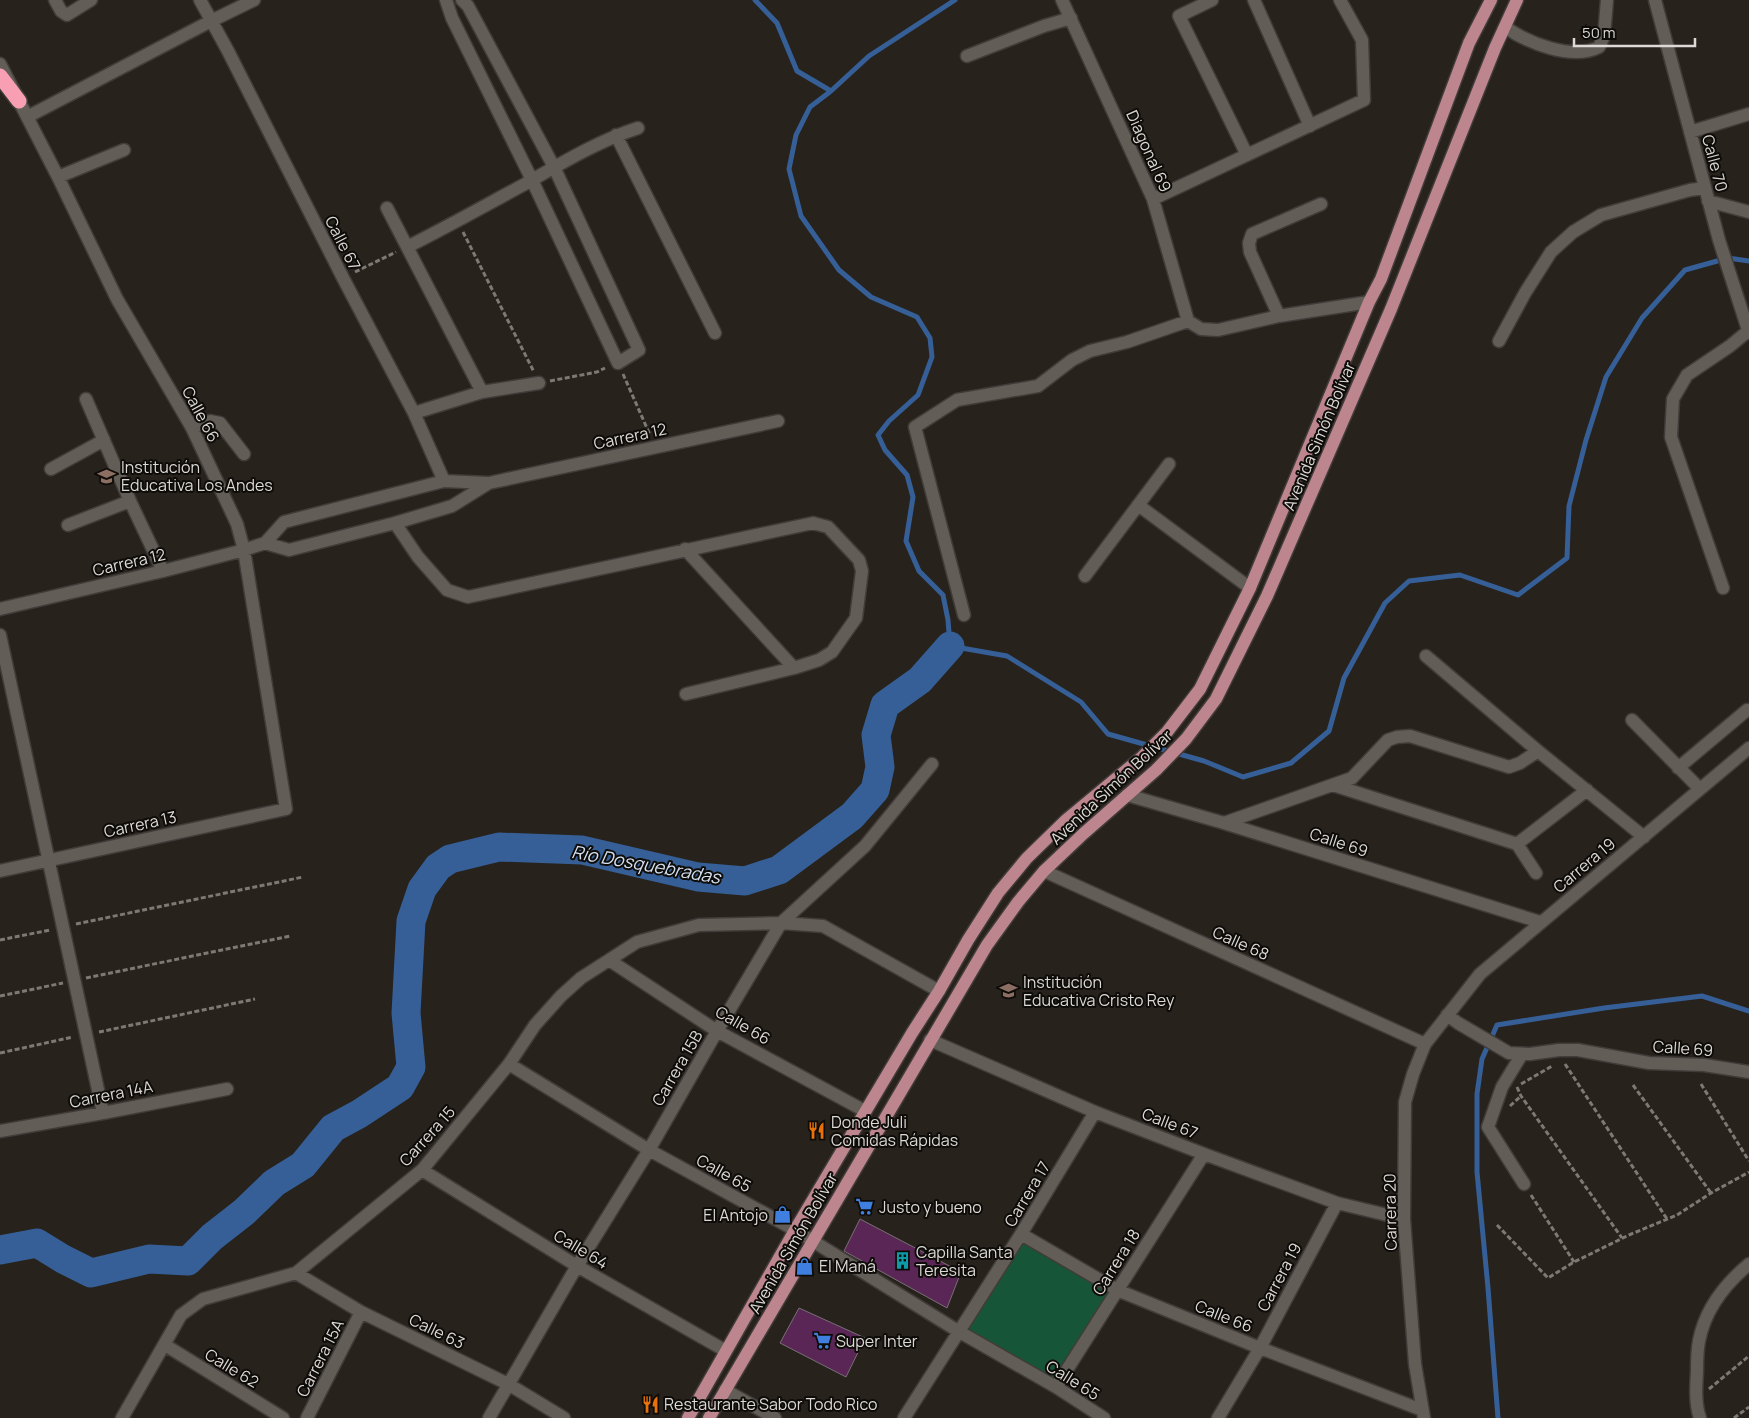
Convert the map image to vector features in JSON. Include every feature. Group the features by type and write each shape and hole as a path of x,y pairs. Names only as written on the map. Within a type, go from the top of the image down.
{"highway":[{"path":"0,76 19,101"}],"main road":[{"name":"Avenida Simón Bolívar","path":"688,1418 795,1230 998,893 1027,858 1066,820 1142,757 1167,732 1200,689 1250,588 1369,302 1381,279 1469,43 1491,0"},
{"name":"Avenida Simón Bolívar","path":"709,1418 987,945 1018,902 1044,871 1126,795 1156,770 1186,739 1216,699 1267,596 1312,492 1390,309 1517,0"},
{"path":"1293,484 1312,492"}],"street":[{"path":"55,0 61,11 67,15 91,0"},
{"name":"Calle 67","path":"200,0 414,413 444,481"},
{"path":"27,117 254,0"},
{"path":"446,0 452,18 532,180 618,363 639,350 554,167 472,15 462,0"},
{"name":"Diagonal 69","path":"1062,0 1153,198 1188,321"},
{"path":"1212,0 1179,16 1247,155"},
{"path":"1254,0 1310,126"},
{"path":"1153,198 1364,100 1362,40 1340,0"},
{"path":"1505,27 1515,34 1541,46 1568,52 1592,51 1599,47 1604,36 1607,0"},
{"name":"Calle 70","path":"1655,0 1708,202 1736,296 1749,332"},
{"path":"967,56 1044,26 1071,18"},
{"name":"Calle 66","path":"0,64 58,177 117,299 192,428 237,524 244,550 286,809"},
{"path":"1690,132 1749,114"},
{"path":"407,247 616,135 638,128"},
{"path":"616,135 715,332"},
{"path":"58,177 124,150"},
{"path":"1499,341 1525,293 1551,252 1573,232 1601,215 1690,190 1705,188"},
{"path":"1708,202 1749,212"},
{"path":"1279,316 1250,252 1249,244 1252,234 1321,204"},
{"path":"387,208 482,392"},
{"path":"964,615 915,427 958,400 1038,386 1072,360 1090,351 1126,342 1188,321 1201,328 1218,330 1279,316 1369,302"},
{"path":"1723,588 1671,437 1673,399 1687,374 1749,332"},
{"path":"414,413 482,392 540,383"},
{"path":"86,399 130,501 163,571"},
{"path":"192,428 210,420 220,423 244,454"},
{"name":"Carrera 12","path":"0,609 244,550 265,543 284,522 444,481 489,483 778,420"},
{"path":"51,469 104,440"},
{"path":"1085,576 1169,464"},
{"name":"Carrera 12","path":"265,543 289,550 395,523 452,506 489,483"},
{"path":"68,525 130,501"},
{"path":"1138,505 1250,588"},
{"path":"395,523 418,557 447,590 468,597 813,523 828,527 859,560 862,571 856,618 832,652 819,660 794,668 686,694"},
{"path":"685,550 794,668"},
{"path":"0,635 103,1113"},
{"path":"1426,656 1538,751 1644,837"},
{"path":"1678,768 1747,710"},
{"path":"1632,720 1700,789"},
{"path":"1224,822 1352,778 1388,740 1397,737 1410,736 1509,767 1520,764 1538,751"},
{"name":"Carrera 19","path":"1447,1015 1480,974 1749,748"},
{"name":"Carrera 15B","path":"489,1418 577,1266 650,1150 781,923 865,846 932,764"},
{"path":"1333,785 1517,844 1536,873"},
{"path":"1517,844 1587,790"},
{"name":"Calle 69","path":"1126,795 1224,822 1540,922"},
{"name":"Carrera 13","path":"0,871 286,809"},
{"name":"Calle 68","path":"1044,871 1425,1044"},
{"path":"781,923 823,926 939,991"},
{"name":"Carrera 15","path":"122,1418 165,1346 181,1315 203,1299 296,1273 422,1170 509,1064 535,1025 561,996 581,978 637,942 699,925 781,923"},
{"name":"Calle 66","path":"609,960 717,1031 866,1112"},
{"name":"Calle 69","path":"1447,1015 1458,1024 1509,1053 1522,1054 1578,1050 1649,1063 1704,1065 1749,1072"},
{"name":"Carrera 20","path":"1423,1414 1415,1364 1404,1219 1405,1102 1413,1074 1425,1044 1447,1015"},
{"name":"Calle 67","path":"930,1040 1095,1112 1204,1154 1337,1203 1404,1219"},
{"path":"1522,1054 1502,1087 1488,1127 1524,1184"},
{"name":"Calle 65","path":"509,1064 650,1150 795,1230 958,1331 1104,1418"},
{"name":"Carrera 14A","path":"0,1130 103,1113 227,1089"},
{"name":"Carrera 17","path":"904,1418 1021,1234 1095,1112"},
{"name":"Carrera 18","path":"1056,1388 1204,1154"},
{"name":"Calle 64","path":"422,1170 577,1266 726,1351"},
{"name":"Carrera 19","path":"1218,1418 1260,1348 1337,1203"},
{"name":"Calle 66","path":"1021,1234 1117,1290 1423,1414"},
{"path":"1700,1416 1696,1389 1698,1346 1709,1311 1727,1284 1749,1264"},
{"name":"Calle 63","path":"296,1273 361,1312 508,1384 564,1418"},
{"name":"Carrera 15A","path":"307,1418 361,1312"},
{"name":"Calle 62","path":"165,1346 283,1418"},
{"path":"725,1390 775,1418"}],"path":[{"path":"458,221 540,383 597,372 618,363 655,447"},
{"path":"343,278 407,247"},
{"path":"0,940 303,877"},
{"path":"0,996 290,936"},
{"path":"0,1053 254,999"},
{"path":"1563,1060 1667,1219"},
{"path":"1555,1064 1516,1086 1521,1096 1622,1238"},
{"path":"1701,1084 1749,1161"},
{"path":"1633,1085 1711,1193"},
{"path":"1496,1225 1548,1278 1574,1262 1622,1238 1677,1215 1749,1172"},
{"path":"1524,1184 1574,1262"},
{"path":"1698,1400 1749,1356"},
{"path":"1734,1418 1749,1406"}],"green space":[{"path":"1021,1234 1117,1290 1056,1387 958,1331"}],"building":[{"name":"Capilla Santa Teresita","path":"860,1219 961,1272 947,1308 844,1251"},
{"name":"Super Inter","path":"799,1308 865,1338 846,1377 780,1343"}],"waterway":[{"path":"755,0 777,23 797,71 831,91"},
{"path":"955,0 869,56 831,91 810,107 796,135 789,169 801,216 839,270 871,297 917,317 930,338 932,357 918,395 889,421 878,435 885,450 907,475 913,497 906,541 919,571 943,595 948,620 950,646 1007,656 1081,702 1108,734 1204,761 1243,777 1291,763 1329,731 1344,678 1385,603 1409,581 1460,575 1518,595 1567,558 1569,506 1586,440 1606,377 1642,318 1685,270 1728,258 1749,261"},
{"name":"Río Dosquebradas","path":"0,1250 37,1243 91,1273 149,1259 188,1261 212,1237 244,1212 274,1183 303,1165 333,1128 359,1114 400,1087 411,1067 406,1013 411,921 422,889 438,867 450,859 499,847 582,850 698,877 745,881 779,870 852,816 875,790 880,767 876,735 885,705 920,680 950,646"},
{"path":"1498,1418 1477,1172 1477,1094 1482,1059 1497,1025 1604,1008 1702,996 1749,1011"}],"place":[{"name":"Institución Educativa Los Andes","path":"107,476"},
{"name":"Institución Educativa Cristo Rey","path":"1009,991"},
{"name":"Donde Juli Comidas Rápidas","path":"817,1131"},
{"name":"Justo y bueno","path":"865,1207"},
{"name":"El Antojo","path":"782,1215"},
{"name":"Capilla Santa Teresita","path":"902,1261"},
{"name":"El Maná","path":"805,1266"},
{"name":"Super Inter","path":"822,1341"},
{"name":"Restaurante Sabor Todo Rico","path":"650,1404"}]}
